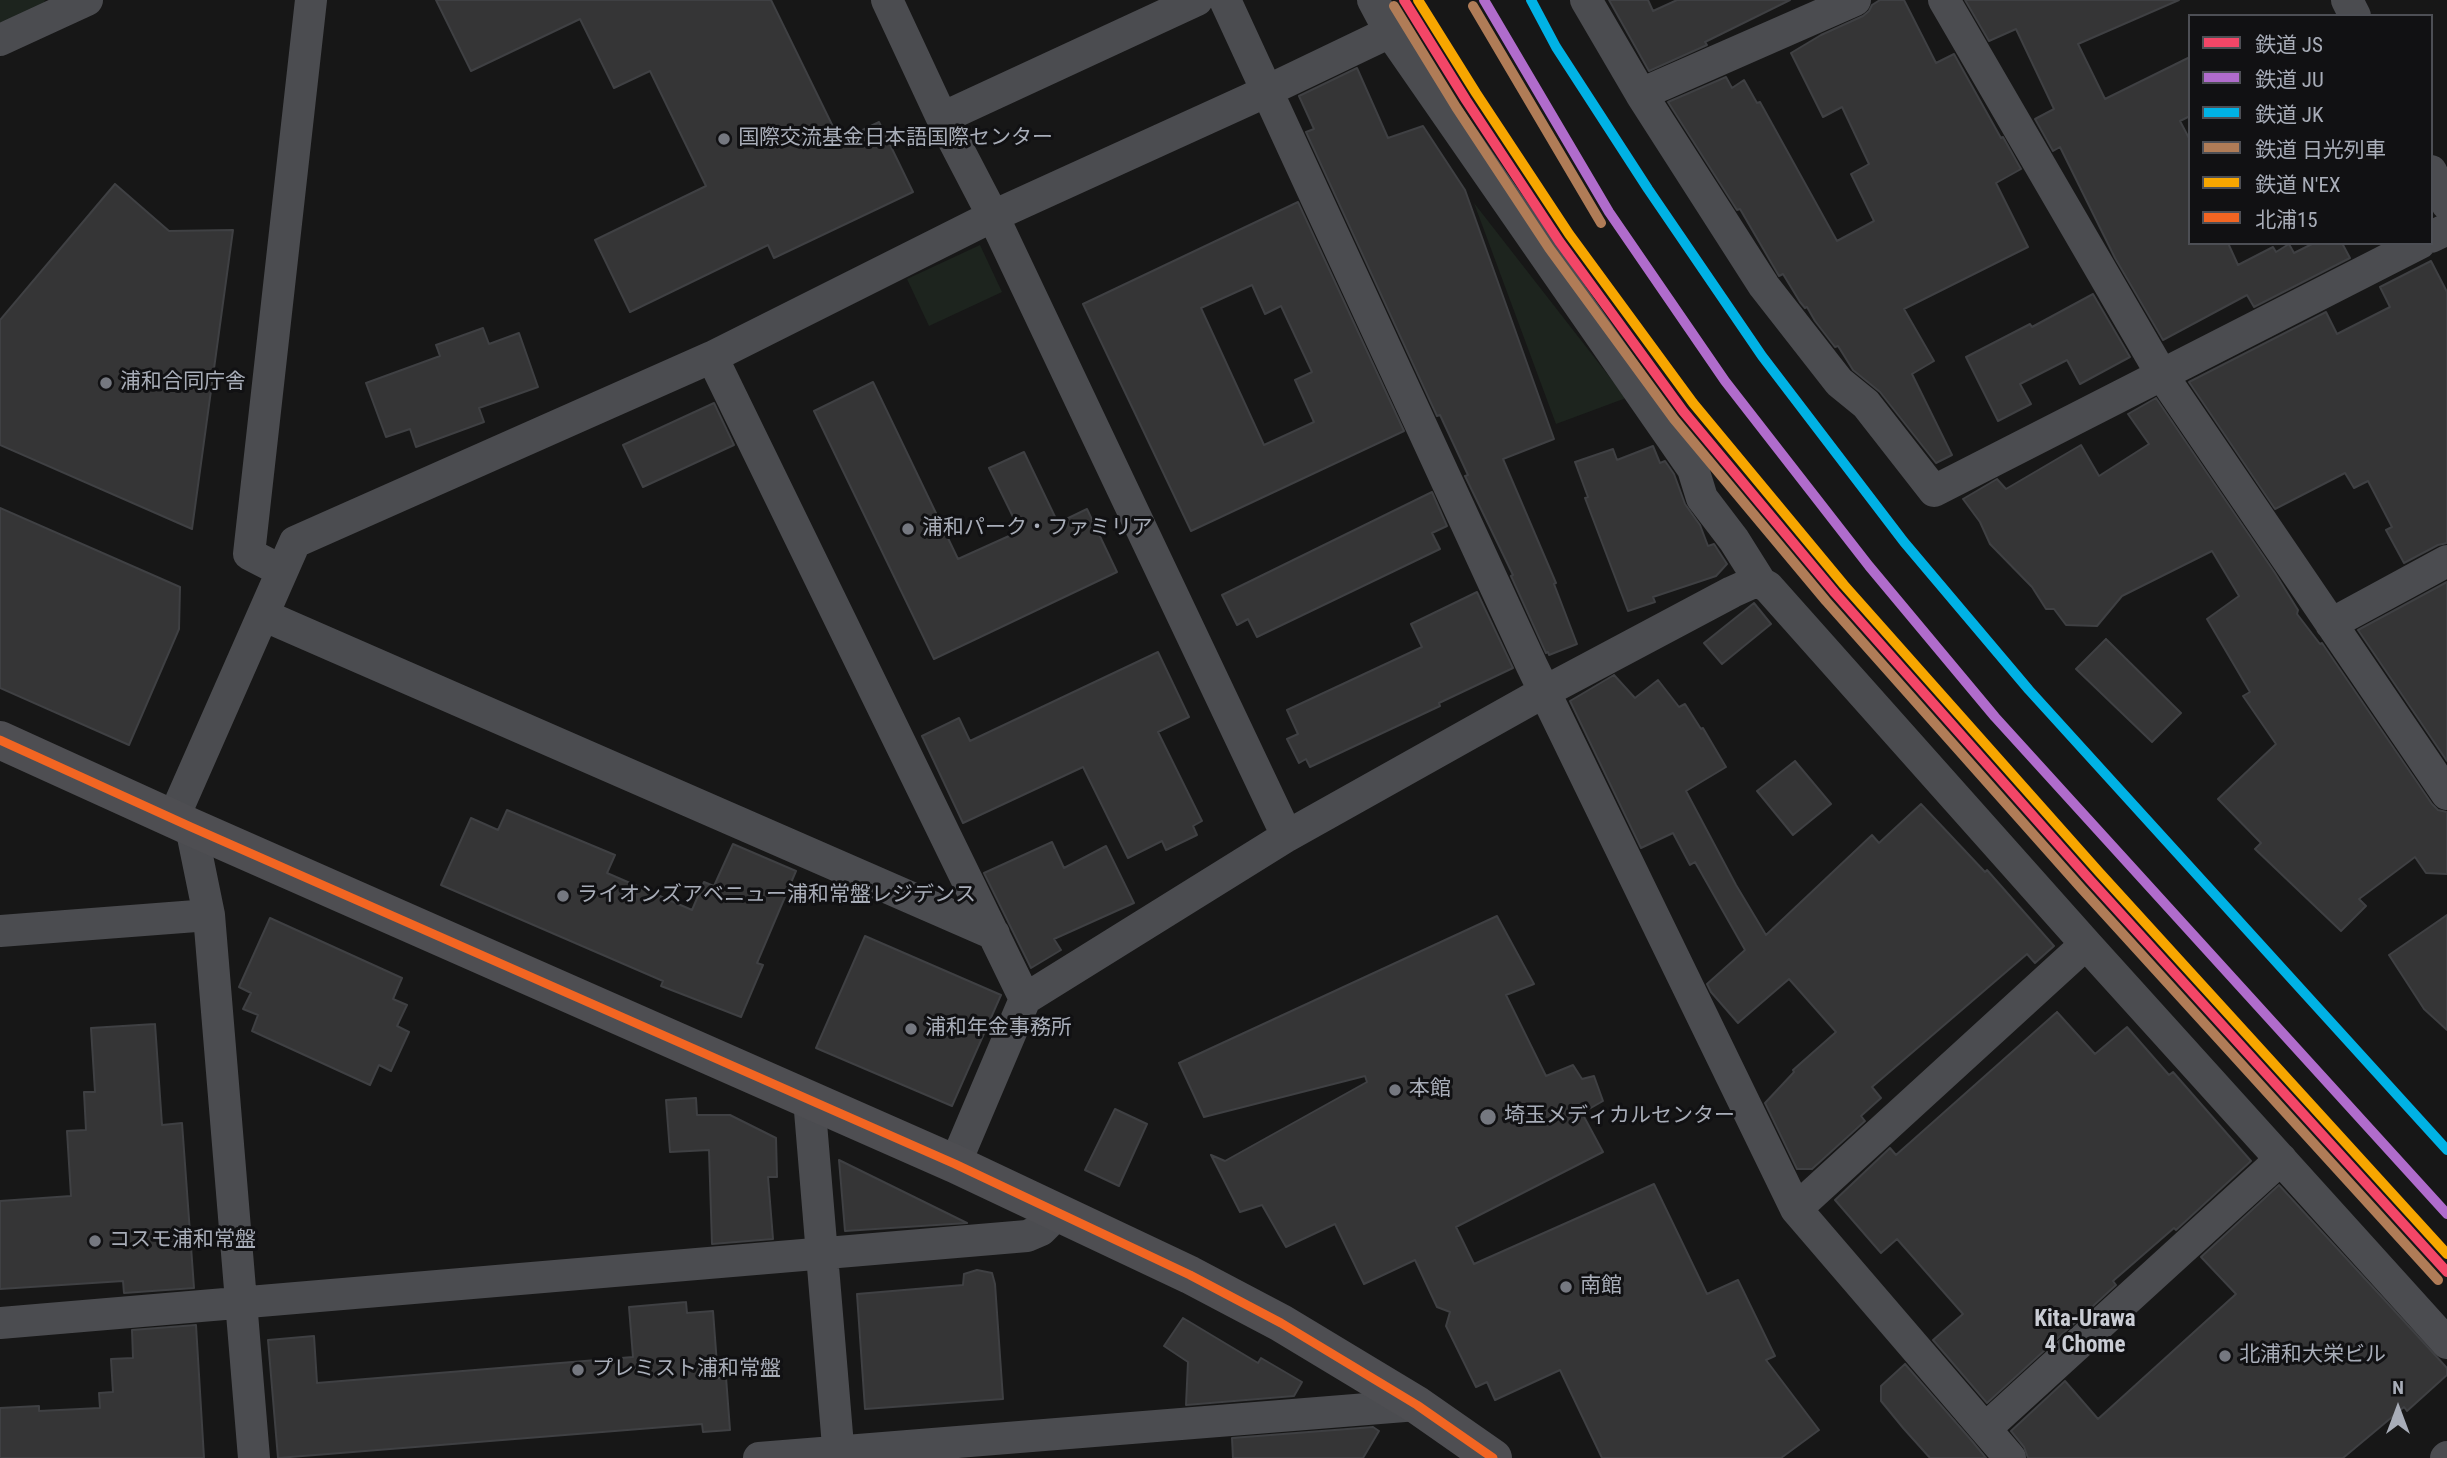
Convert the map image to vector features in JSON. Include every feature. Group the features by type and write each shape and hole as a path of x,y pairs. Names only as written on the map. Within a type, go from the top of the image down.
{"highway":[{"path":"0,740 955,1164 1190,1275 1270,1317 1417,1405 1493,1458"}],"street":[{"path":"282,571 249,554 310,0"},
{"path":"887,0 942,118 993,216 1287,836"},
{"path":"942,118 1198,0"},
{"path":"1225,0 1544,692 1796,1209 2010,1458"},
{"path":"1373,0 1390,32 1693,469 1702,498 1734,540 1761,583 1768,587 2447,1343"},
{"path":"1586,0 1642,94 1764,286 1839,383 1866,404 1934,491 2416,245"},
{"path":"1642,94 1855,0"},
{"path":"1944,0 2162,375 2447,794"},
{"path":"0,40 75,3"},
{"path":"254,1458 209,915 182,823 263,615 295,542 712,357 993,216 1268,91 1390,32"},
{"path":"2433,176 2447,204"},
{"path":"712,357 1025,999"},
{"path":"2331,624 2447,561"},
{"path":"955,1164 1025,999 1287,836 1544,692 1732,592 1752,583 1761,583"},
{"path":"263,615 994,934"},
{"path":"0,931 209,915"},
{"path":"1796,1209 2086,944"},
{"path":"809,1099 839,1455"},
{"path":"1985,1429 2281,1159"},
{"path":"0,1324 1027,1236 1041,1230 1049,1222 1053,1212"},
{"path":"759,1458 839,1455 1417,1405"}],"shaded area":[{"path":"0,0 45,0 43,6 0,23"},
{"path":"1474,203 1626,398 1556,424"},
{"path":"980,245 1002,292 929,326 907,279"}],"building":[{"name":"国際交流基金日本語国際センター","path":"436,0 771,0 840,141 879,122 913,192 774,258 768,245 630,312 595,240 706,186 650,71 614,88 580,19 471,71"},
{"path":"1609,0 1648,0 1653,11 1677,0 1790,0 1705,42 1707,45 1649,71"},
{"path":"1880,0 1904,0 1936,63 1954,54 2021,169 1996,183 2028,247 1904,309 1934,361 1912,374 1952,455 1936,463 1880,392 1853,370 1838,346 1835,347 1807,307 1800,302 1783,274 1779,276 1740,209 1737,210 1668,102 1726,77 1732,88 1744,80 1757,103 1760,102 1837,241 1874,221 1851,174 1869,164 1842,107 1823,117 1791,53 1821,35 1863,16"},
{"path":"1965,0 2179,0 2078,44 2105,99 2188,58 2188,117 2180,121 2188,136 2188,245 2229,245 2238,265 2273,247 2276,252 2287,245 2294,253 2310,245 2343,245 2350,258 2254,307 2247,295 2163,340 2115,258 2060,147 2053,151 2035,119 2054,109 2016,29 1989,41"},
{"path":"1357,68 1388,138 1423,126 1465,190 1554,439 1503,459 1556,583 1554,584 1577,644 1549,655 1465,476 1468,475 1440,415 1437,416 1306,132 1314,129 1299,96"},
{"name":"浦和合同庁舎","path":"115,184 169,231 233,230 192,529 0,445 0,320"},
{"path":"1298,202 1404,431 1191,531 1083,304","holes":["1252,285 1265,314 1281,306 1312,372 1295,380 1314,422 1264,445 1201,308"]},
{"path":"2431,261 2447,292 2447,543 2404,563 2386,530 2392,527 2368,481 2354,488 2345,473 2275,509 2189,382 2326,312 2337,334 2390,307 2380,287"},
{"path":"2093,294 2130,357 2080,384 2067,360 2020,384 2031,404 1998,421 1966,357 2030,324 2032,327"},
{"path":"483,328 489,344 519,333 538,387 479,408 484,422 416,447 410,429 386,437 366,383 440,356 436,345"},
{"name":"浦和パーク・ファミリア","path":"873,382 958,559 1020,531 989,468 1024,452 1058,523 1087,509 1117,572 934,659 814,411"},
{"path":"2156,398 2275,573 2298,610 2297,614 2320,644 2322,643 2432,804 2438,810 2447,812 2447,874 2426,873 2415,857 2359,899 2366,906 2341,931 2255,849 2261,843 2218,799 2276,744 2243,696 2250,692 2207,619 2239,596 2212,551 2122,596 2097,626 2066,625 2054,609 2046,609 2032,587 1990,544 1980,522 1963,499 1997,479 2006,489 2081,445 2099,476 2149,444 2128,414"},
{"path":"714,403 734,445 643,487 623,445"},
{"path":"1653,446 1660,463 1665,461 1674,474 1685,504 1700,525 1708,546 1714,544 1727,564 1716,576 1653,597 1655,602 1628,611 1585,498 1588,497 1575,462 1613,449 1617,460"},
{"path":"1432,492 1447,526 1432,533 1440,549 1257,637 1248,619 1237,625 1222,595"},
{"path":"0,508 180,587 179,629 129,745 0,688"},
{"path":"2447,582 2447,761 2358,630"},
{"path":"1477,592 1513,668 1439,703 1440,706 1310,767 1306,759 1299,763 1287,739 1298,734 1287,710 1422,647 1411,624"},
{"path":"1754,603 1771,624 1722,664 1704,643"},
{"path":"2106,639 2181,713 2152,742 2076,669"},
{"path":"1158,652 1189,717 1158,732 1202,821 1193,826 1197,835 1166,850 1162,841 1128,858 1083,767 963,823 922,736 959,718 970,741"},
{"path":"1614,675 1635,698 1658,680 1679,707 1685,704 1726,767 1686,791 1766,935 1872,835 1879,843 1921,804 1985,872 1987,870 2054,946 2035,963 2027,954 1872,1087 1881,1098 1861,1116 1865,1121 1812,1169 1797,1169 1765,1103 1793,1070 1836,1032 1789,979 1738,1023 1711,992 1707,984 1745,950 1695,862 1690,865 1673,833 1641,848 1570,701"},
{"path":"1795,761 1831,804 1793,835 1757,791"},
{"path":"507,810 615,855 607,873 692,910 704,882 714,886 733,844 796,871 757,963 763,965 741,1017 661,986 663,981 441,885 471,818 498,830"},
{"path":"1052,842 1064,868 1106,846 1134,903 1054,939 1061,950 1031,968 984,873"},
{"path":"2447,915 2447,1030 2424,1009 2389,955"},
{"path":"1497,916 1534,984 1506,995 1546,1076 1573,1065 1582,1079 1594,1076 1603,1101 1582,1113 1603,1152 1456,1227 1474,1264 1654,1184 1707,1294 1738,1280 1775,1356 1766,1360 1819,1430 1781,1458 1602,1458 1560,1370 1495,1400 1487,1382 1476,1387 1446,1326 1450,1312 1437,1307 1415,1260 1364,1284 1335,1224 1286,1247 1262,1205 1240,1212 1211,1155 1225,1161 1367,1082 1365,1076 1204,1117 1179,1063"},
{"path":"270,918 402,978 393,999 407,1005 397,1026 409,1032 391,1071 379,1065 370,1085 252,1031 258,1015 243,1009 251,993 239,987"},
{"path":"865,936 1001,995 952,1106 816,1048"},
{"path":"2057,1012 2095,1054 2127,1027 2169,1075 2173,1072 2251,1161 2176,1230 2174,1228 2113,1281 2116,1285 1987,1403 1933,1340 1963,1314 1897,1239 1881,1253 1835,1200 1890,1148 1896,1155"},
{"name":"コスモ浦和常盤","path":"155,1024 162,1125 182,1123 194,1288 124,1293 123,1281 0,1289 0,1201 71,1196 67,1131 86,1130 84,1092 95,1092 91,1028"},
{"path":"696,1098 697,1115 730,1115 776,1138 777,1177 768,1177 773,1239 712,1244 709,1150 670,1152 666,1100"},
{"path":"1115,1109 1147,1124 1119,1186 1085,1170"},
{"path":"839,1160 967,1223 845,1231"},
{"path":"2279,1185 2447,1368 2447,1375 2407,1411 2404,1407 2343,1458 2028,1458 2024,1447 2011,1431 2065,1381 2098,1419 2236,1294 2201,1257"},
{"path":"977,1270 992,1273 995,1284 1003,1399 865,1409 857,1294 963,1285 964,1274"},
{"name":"プレミスト浦和常盤","path":"686,1302 687,1313 713,1311 718,1378 726,1377 730,1430 703,1432 702,1424 278,1458 268,1340 314,1336 317,1383 633,1357 629,1307"},
{"path":"1183,1318 1258,1363 1261,1358 1302,1382 1294,1396 1186,1405 1188,1362 1164,1346"},
{"path":"196,1325 204,1458 0,1458 0,1408 39,1406 39,1411 100,1408 99,1393 113,1392 111,1359 133,1358 132,1330"},
{"path":"1905,1364 1986,1458 1930,1458 1904,1429 1881,1401 1881,1386"},
{"path":"1373,1427 1379,1431 1363,1458 1233,1458 1232,1438"}],"rail line":[{"name":"JS","path":"1404,0 1559,241 1683,411 1835,593 2090,880 2447,1272"},
{"name":"N'EX","path":"1418,0 1569,234 1693,403 1844,585 2099,872 2447,1254"},
{"name":"JU","path":"1484,0 1609,212 1725,381 1869,566 1995,717 2447,1214"},
{"name":"JK","path":"1531,0 1556,47 1648,189 1762,356 1904,542 2029,690 2447,1150"},
{"name":"日光列車","path":"1394,6 1456,107 1549,248 1674,419 1826,601 2081,888 2438,1280"},
{"name":"日光列車","path":"1473,6 1601,223"}],"transit line":[{"name":"北浦15","path":"0,740 955,1164 1190,1275 1281,1323 1417,1405 1493,1458"}],"place":[{"name":"国際交流基金日本語国際センター","path":"724,139"},
{"name":"浦和合同庁舎","path":"106,383"},
{"name":"浦和パーク・ファミリア","path":"908,529"},
{"name":"ライオンズアベニュー浦和常盤レジデンス","path":"563,896"},
{"name":"浦和年金事務所","path":"911,1029"},
{"name":"本館","path":"1395,1090"},
{"name":"埼玉メディカルセンター","path":"1488,1117"},
{"name":"コスモ浦和常盤","path":"95,1241"},
{"name":"南館","path":"1566,1287"},
{"name":"北浦和大栄ビル","path":"2225,1356"},
{"name":"プレミスト浦和常盤","path":"578,1370"}],"district":[{"name":"Kita-Urawa 4 Chome","path":"2085,1333"}]}
